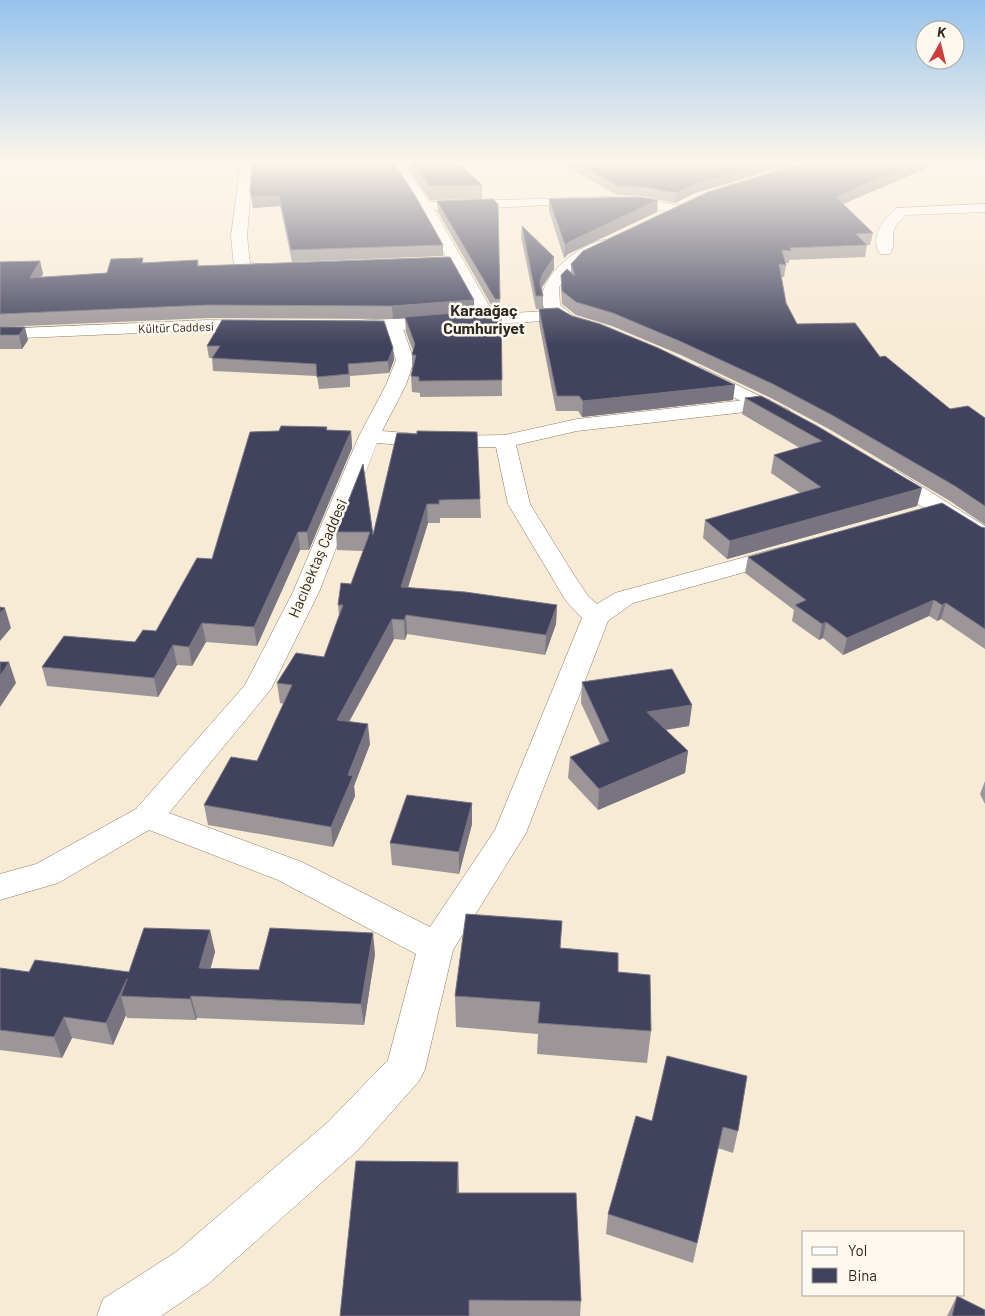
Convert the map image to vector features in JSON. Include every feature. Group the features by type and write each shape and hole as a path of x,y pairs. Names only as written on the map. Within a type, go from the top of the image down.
{"street":[{"path":"240,222 239,236 242,267 288,268"},
{"path":"435,222 488,318"},
{"path":"885,251 883,238 890,222"},
{"path":"606,332 566,318 552,307 551,287 575,259 622,236"},
{"path":"438,263 458,262"},
{"path":"335,326 393,326 488,318 566,318"},
{"name":"Kültür Caddesi","path":"0,334 208,326 276,326"},
{"name":"Hacıbektaş Caddesi","path":"0,887 46,874 147,817 257,689 306,592 369,436 396,385 405,360 393,326"},
{"path":"681,364 796,422"},
{"path":"369,436 442,442 505,441 577,425 763,404"},
{"path":"505,441 519,504 579,601 596,617"},
{"path":"869,464 985,536"},
{"path":"904,519 942,508"},
{"path":"120,1316 192,1268 343,1136 405,1070 436,947 510,833 596,617 624,598 811,546"},
{"path":"147,817 290,871 436,947"}],"building":[{"path":"285,222 430,222 443,245 291,250"},
{"path":"450,222 498,222 500,299 495,299"},
{"path":"557,222 611,222 569,242 565,245"},
{"path":"644,222 862,222 873,233 856,234 867,245 790,248 791,251 782,250 786,265 779,264 786,303 797,324 855,323 880,357 885,356 950,409 968,406 985,418 985,506 955,486 832,415 773,384 613,313 576,302 562,291 561,275 567,269 575,276 571,264 583,251"},
{"path":"522,226 554,257 542,275 540,283 543,296 536,296"},
{"path":"450,257 474,300 392,306 207,305 0,314 0,262 40,261 30,278 107,273 111,259 143,258 142,263 198,260 197,266"},
{"path":"558,308 572,316 600,324 658,348 735,385 583,401 579,396 557,396 539,309"},
{"path":"501,309 502,380 419,381 419,377 411,376 416,355 412,355 415,344 405,317"},
{"path":"222,320 384,321 393,348 388,361 348,364 349,374 317,377 316,364 212,358 220,346 207,346"},
{"path":"0,327 25,327 19,335 0,335"},
{"path":"761,396 817,426 922,488 730,541 705,520 821,487 774,455 822,441 745,398"},
{"path":"281,426 327,427 326,430 351,431 307,532 298,532 254,627 202,623 189,647 173,645 154,678 42,667 64,636 135,642 143,630 156,631 197,558 212,559 250,432 279,431"},
{"path":"417,431 477,432 480,499 439,500 439,504 427,504 401,587 465,592 557,605 546,635 406,615 404,620 392,619 337,720 368,724 348,775 353,776 331,827 204,805 231,757 257,761 292,685 277,683 296,653 324,657 343,605 338,605 341,583 351,584 370,532 336,532 363,464 373,535 397,433 417,434"},
{"path":"942,503 985,528 985,629 946,603 942,605 934,600 847,638 826,622 822,624 795,605 806,600 748,557"},
{"path":"0,662 9,662 0,676"},
{"path":"672,669 692,705 647,712 688,751 599,789 570,757 609,741 582,682"},
{"path":"407,795 472,803 459,852 390,843"},
{"path":"466,914 562,921 560,948 618,953 618,972 650,975 651,1031 538,1023 540,1002 455,996"},
{"path":"144,928 210,930 199,968 259,970 270,928 373,933 361,1004 191,996 190,999 121,996 127,979 106,1023 64,1017 54,1037 0,1030 0,968 29,972 35,960 129,972"},
{"path":"667,1056 747,1076 738,1131 723,1127 697,1243 608,1214 636,1116 652,1121"},
{"path":"356,1161 458,1162 457,1193 576,1193 581,1301 469,1300 469,1316 340,1316"},
{"path":"957,1296 985,1310 985,1316 952,1316"}],"district":[{"name":"Karaağaç Cumhuriyet","path":"484,318"}]}
